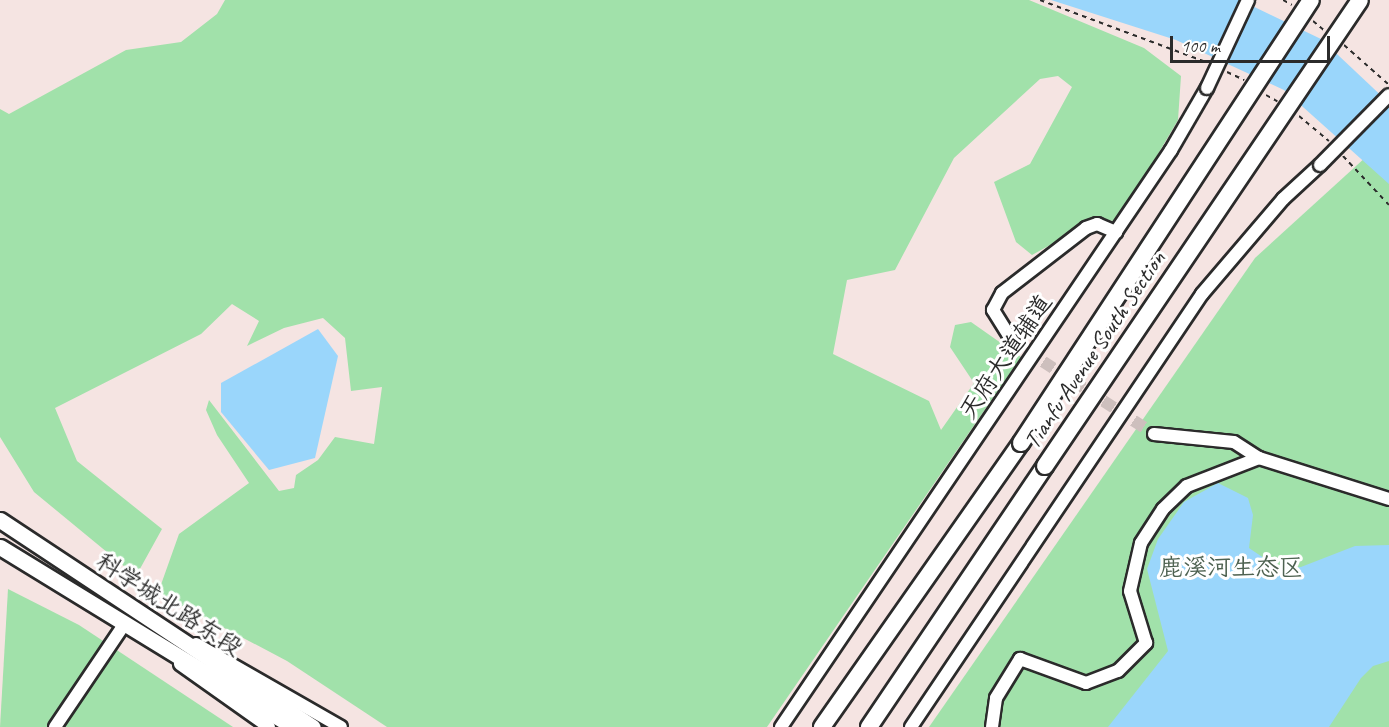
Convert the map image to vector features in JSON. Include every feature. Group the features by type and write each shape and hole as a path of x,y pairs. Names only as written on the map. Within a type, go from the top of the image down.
{"highway":[{"name":"Tianfu Avenue South Section","path":"822,727 1021,443 1311,0"},
{"name":"Tianfu Avenue South Section","path":"869,727 1360,0"}],"main road":[{"name":"科学城北路东段","path":"0,520 313,727"},
{"name":"科学城北路东段","path":"0,547 123,626 152,640 294,727"}],"street":[{"name":"天府大道辅道","path":"781,727 1116,232 1207,88 1248,0"},
{"path":"911,727 1202,294 1282,199 1320,165 1389,95"},
{"path":"1013,342 993,310 1002,293 1086,228 1097,224 1116,232"},
{"path":"1154,434 1234,442 1259,458 1389,499"},
{"path":"992,727 996,698 1020,659 1086,682 1118,671 1146,643 1130,591 1141,543 1163,508 1186,486 1259,458"},
{"path":"55,727 123,626"},
{"path":"174,634 341,727"},
{"path":"152,640 268,727"}],"path":[{"path":"1040,0 1167,44 1255,87"},
{"path":"1264,93 1284,106"},
{"path":"1293,112 1313,125 1389,205"}],"green space":[{"path":"225,0 1029,0 1144,48 1181,76 1178,120 1118,222 1099,218 1032,255 1016,242 994,182 1030,164 1072,87 1058,76 1040,79 954,158 895,270 847,280 833,354 929,401 941,430 974,383 950,347 955,325 971,322 1021,357 767,727 387,727 287,661 158,593 179,534 249,483 217,435 206,410 209,400 279,491 294,488 296,475 318,460 335,437 374,444 382,387 351,391 345,338 323,318 284,328 247,346 259,321 232,304 201,334 55,408 77,461 162,529 136,576 34,492 0,437 0,109 9,114 126,50 181,42 217,14"},
{"name":"鹿溪河生态区","path":"1389,136 1389,727 929,727 1255,258"},
{"path":"8,589 79,625 233,727 0,727"}],"water":[{"path":"1051,0 1240,0 1321,39 1389,103 1389,184 1284,90 1176,40"},
{"path":"318,329 338,356 315,458 269,470 221,412 221,383"},
{"path":"1218,483 1248,498 1253,515 1249,548 1280,569 1301,567 1355,546 1389,545 1389,661 1373,666 1361,678 1329,727 1108,727 1168,651 1147,569 1158,539 1184,502"}],"tunnel":[{"path":"1013,342 1154,434"}]}
